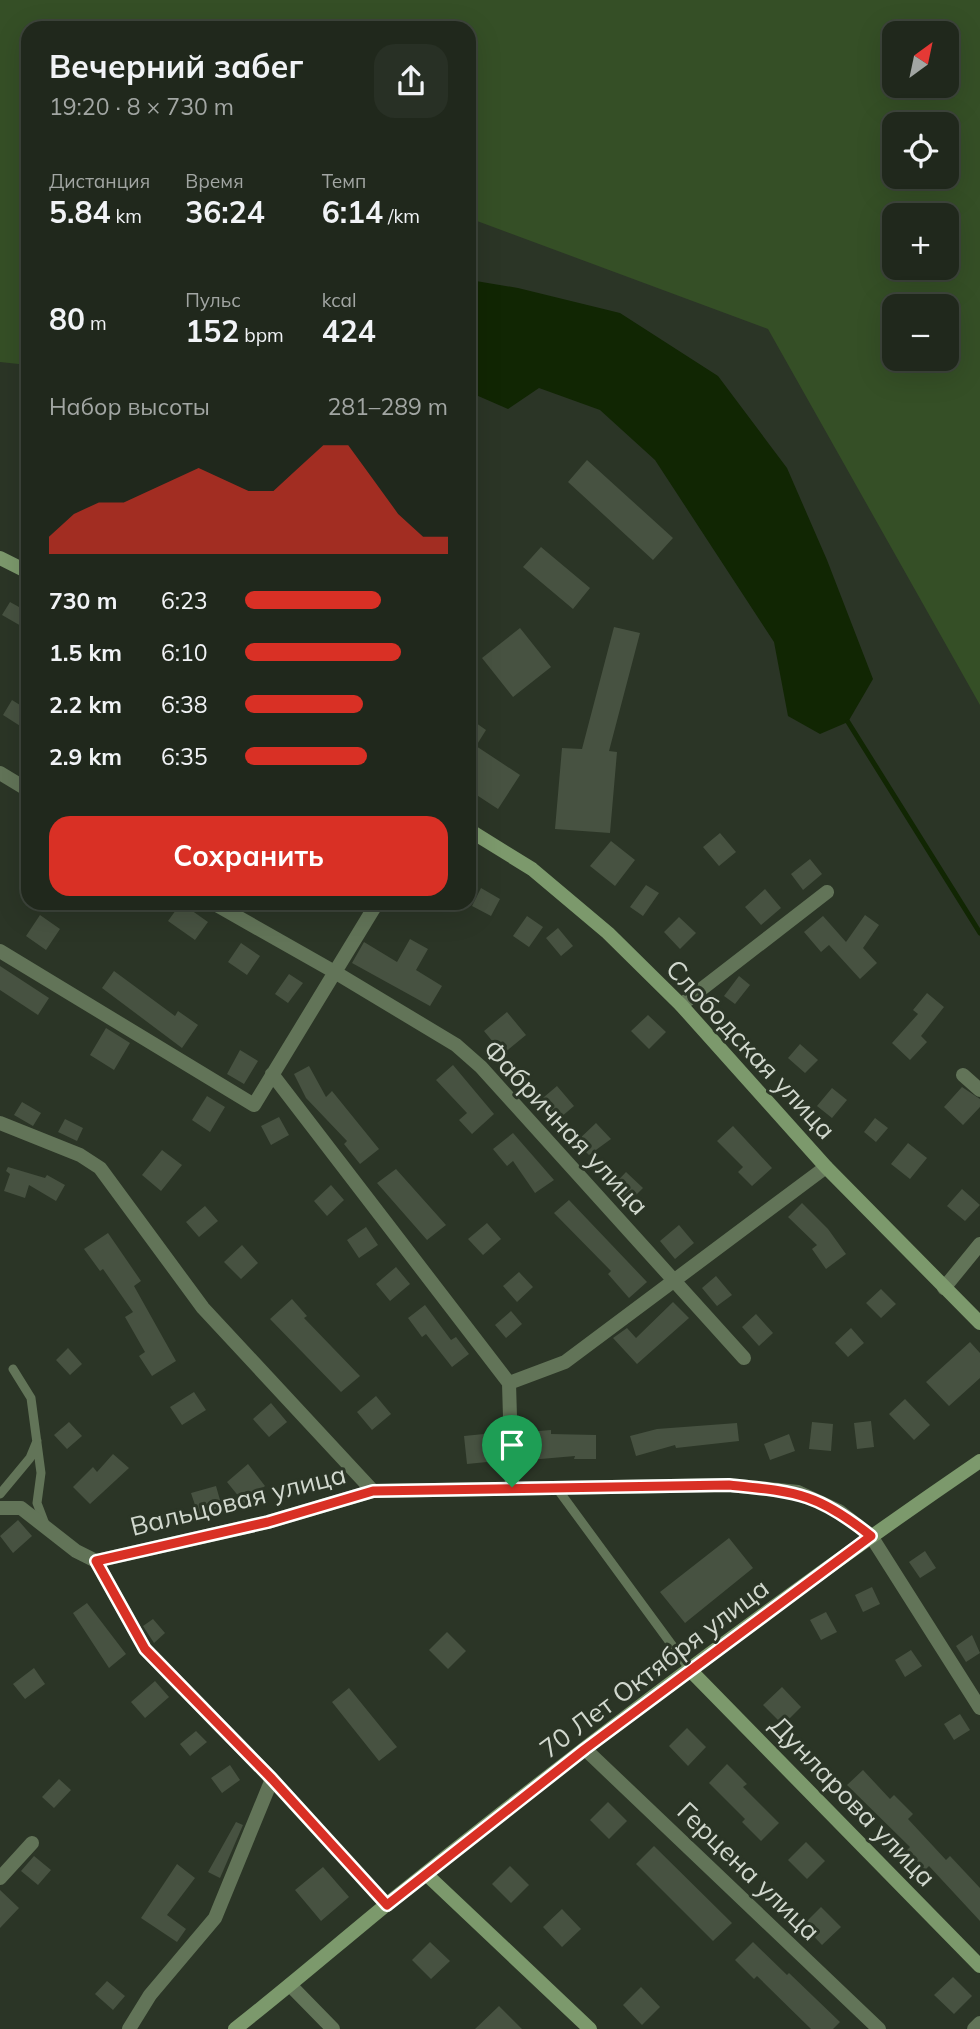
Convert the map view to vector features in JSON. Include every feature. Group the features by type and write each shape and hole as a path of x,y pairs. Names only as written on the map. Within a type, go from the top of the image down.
{"street":[{"path":"0,558 21,568"},
{"path":"0,773 21,786"},
{"name":"Слободская улица","path":"476,835 541,877 608,933 681,1005 826,1167 980,1322"},
{"path":"681,1005 827,892"},
{"name":"Фабричная улица","path":"224,910 456,1045 481,1067 744,1357"},
{"path":"0,951 254,1105 372,910"},
{"path":"272,1074 509,1383 512,1487"},
{"path":"963,1075 980,1090"},
{"path":"0,1123 80,1155 100,1168 203,1308 373,1491"},
{"path":"509,1383 565,1362 826,1167"},
{"path":"944,1287 980,1244"},
{"name":"70 Лет Октября улица","path":"235,2029 585,1749 871,1536 980,1461"},
{"name":"Вальцовая улица","path":"96,1561 268,1522 373,1491 729,1485 798,1492 839,1511 871,1536 980,1708"},
{"path":"0,1501 21,1508 76,1551 96,1561 145,1649 272,1779 387,1905"},
{"path":"0,1508 21,1508"},
{"name":"Дунларова улица","path":"691,1671 980,1966"},
{"name":"Герцена улица","path":"585,1749 880,2029"},
{"path":"129,2029 150,1995 215,1918 272,1779"},
{"path":"0,1878 32,1843"},
{"path":"426,1874 590,2029"},
{"path":"290,1985 333,2029"},
{"path":"974,2029 980,2023"}],"lane":[{"path":"13,1369 31,1398 41,1473 37,1503 46,1526"},
{"path":"0,1494 30,1458 37,1439"},
{"path":"556,1487 691,1671"}],"shaded area":[{"path":"0,0 980,0 980,705 768,329 476,221 476,21 21,21 21,364 0,362"},
{"path":"476,281 518,288 620,313 718,376 787,468 827,560 873,679 848,722 820,734 788,716 774,642 655,460 600,410 539,388 508,409 476,395"}],"building":[{"path":"587,460 673,538 653,560 568,482"},
{"path":"541,547 590,588 573,609 523,567"},
{"path":"10,602 21,608 21,626 2,615"},
{"path":"614,627 640,633 609,751 617,752 610,833 555,829 562,748 582,749"},
{"path":"520,628 551,667 513,697 482,658"},
{"path":"12,700 21,706 21,727 3,715"},
{"path":"476,723 486,730 476,746"},
{"path":"476,746 520,775 498,809 476,795"},
{"path":"720,833 736,852 719,866 703,847"},
{"path":"611,841 635,860 615,886 590,866"},
{"path":"810,859 822,874 803,890 791,874"},
{"path":"646,885 659,893 643,916 630,907"},
{"path":"481,888 500,899 491,916 476,908 476,898"},
{"path":"765,889 781,908 761,925 745,907"},
{"path":"176,910 191,910 208,922 195,940 168,921"},
{"path":"40,915 60,929 46,950 26,936"},
{"path":"865,915 879,925 863,948 877,963 860,979 829,945 821,952 804,932 823,916 846,942"},
{"path":"527,916 543,927 529,947 513,936"},
{"path":"679,917 696,933 680,949 664,932"},
{"path":"558,928 573,946 561,956 546,938"},
{"path":"410,939 428,949 416,970 442,986 430,1006 352,963 364,942 397,962"},
{"path":"241,943 260,956 247,975 228,962"},
{"path":"0,966 49,998 38,1015 0,990"},
{"path":"114,971 175,1016 178,1011 198,1025 182,1048 102,988"},
{"path":"289,974 303,983 288,1003 275,994"},
{"path":"739,976 750,985 735,1004 724,996"},
{"path":"927,993 944,1007 921,1036 927,1042 910,1060 892,1043 918,1014 913,1010"},
{"path":"507,1012 526,1035 503,1054 484,1031"},
{"path":"648,1015 666,1032 649,1049 631,1031"},
{"path":"106,1028 130,1043 114,1070 90,1055"},
{"path":"800,1044 818,1060 805,1073 788,1058"},
{"path":"240,1050 258,1061 244,1084 227,1074"},
{"path":"453,1065 494,1114 472,1134 459,1120 467,1113 436,1080"},
{"path":"309,1066 326,1097 332,1091 379,1149 360,1164 344,1144 347,1141 306,1098 294,1074"},
{"path":"557,1086 574,1106 554,1123 537,1103"},
{"path":"962,1087 980,1099 980,1107 963,1125 944,1107"},
{"path":"832,1088 847,1100 832,1118 817,1106"},
{"path":"207,1096 225,1107 210,1132 192,1120"},
{"path":"22,1102 41,1113 33,1126 14,1115"},
{"path":"279,1117 289,1135 271,1145 261,1126"},
{"path":"875,1118 888,1128 876,1142 864,1132"},
{"path":"65,1119 83,1128 77,1141 58,1132"},
{"path":"596,1123 611,1139 589,1155 576,1142"},
{"path":"733,1126 772,1168 752,1186 738,1172 743,1167 717,1141"},
{"path":"513,1133 554,1180 535,1193 513,1161 507,1166 493,1149"},
{"path":"908,1143 927,1158 910,1179 891,1164"},
{"path":"162,1150 182,1165 161,1191 142,1175"},
{"path":"8,1167 45,1178 47,1175 65,1185 56,1201 29,1185 25,1198 4,1191 10,1174 6,1171"},
{"path":"396,1169 446,1225 427,1240 377,1183"},
{"path":"626,1172 643,1188 626,1205 610,1189"},
{"path":"331,1185 344,1200 327,1216 314,1201"},
{"path":"962,1189 980,1205 965,1221 947,1206"},
{"path":"569,1200 647,1282 629,1298 608,1274 611,1271 554,1213"},
{"path":"802,1203 828,1229 846,1254 826,1269 812,1249 817,1245 788,1217"},
{"path":"205,1206 218,1221 199,1237 186,1222"},
{"path":"487,1223 501,1239 483,1255 468,1239"},
{"path":"679,1225 694,1243 675,1259 660,1241"},
{"path":"366,1227 378,1245 359,1258 347,1240"},
{"path":"108,1233 141,1281 134,1286 176,1361 152,1376 139,1356 145,1352 125,1317 133,1312 103,1269 100,1271 84,1249"},
{"path":"242,1245 258,1263 241,1279 224,1262"},
{"path":"396,1267 410,1284 390,1301 376,1284"},
{"path":"519,1272 533,1287 517,1302 503,1286"},
{"path":"716,1276 732,1295 717,1306 702,1288"},
{"path":"881,1289 896,1304 881,1318 866,1303"},
{"path":"292,1299 307,1316 304,1318 360,1376 341,1392 270,1319"},
{"path":"673,1302 689,1318 637,1364 613,1338 627,1328 636,1338"},
{"path":"425,1305 451,1340 456,1337 469,1354 452,1367 426,1334 422,1337 408,1318"},
{"path":"511,1311 522,1324 506,1338 495,1325"},
{"path":"756,1314 773,1333 759,1346 742,1327"},
{"path":"851,1328 864,1343 848,1357 835,1343"},
{"path":"970,1342 980,1353 980,1378 949,1406 926,1382"},
{"path":"68,1348 82,1364 70,1375 56,1360"},
{"path":"194,1392 206,1410 182,1425 170,1407"},
{"path":"376,1396 391,1414 372,1430 357,1412"},
{"path":"905,1399 930,1425 914,1440 889,1414"},
{"path":"271,1403 287,1422 269,1437 253,1419"},
{"path":"871,1421 874,1447 857,1449 854,1423"},
{"path":"69,1422 82,1436 67,1449 54,1435"},
{"path":"812,1422 833,1424 831,1451 809,1449"},
{"path":"737,1423 739,1441 676,1448 675,1445 636,1456 630,1436 657,1429"},
{"path":"551,1430 551,1434 596,1435 596,1459 574,1459 575,1456 529,1460 527,1432"},
{"path":"494,1433 497,1461 467,1464 464,1436"},
{"path":"789,1434 795,1451 770,1460 764,1444"},
{"path":"113,1454 129,1468 90,1504 73,1487 93,1467 97,1472"},
{"path":"248,1464 265,1486 244,1503 227,1482"},
{"path":"216,1486 222,1507 198,1514 191,1493"},
{"path":"18,1520 32,1536 13,1553 0,1536"},
{"path":"729,1538 753,1568 685,1623 660,1592"},
{"path":"925,1551 936,1568 920,1578 909,1562"},
{"path":"872,1587 880,1604 863,1612 855,1595"},
{"path":"87,1603 126,1654 109,1668 73,1613"},
{"path":"826,1612 837,1632 821,1640 810,1620"},
{"path":"153,1619 165,1633 154,1643 143,1626"},
{"path":"447,1632 466,1651 448,1669 429,1650"},
{"path":"972,1635 980,1653 966,1662 956,1646"},
{"path":"911,1650 922,1666 905,1677 895,1660"},
{"path":"34,1668 45,1684 25,1699 13,1684"},
{"path":"155,1681 169,1697 145,1718 131,1702"},
{"path":"782,1687 801,1707 783,1725 763,1705"},
{"path":"349,1688 397,1747 379,1761 332,1702"},
{"path":"960,1714 970,1730 954,1740 944,1724"},
{"path":"687,1728 706,1747 688,1766 669,1746"},
{"path":"196,1731 207,1742 190,1756 180,1744"},
{"path":"727,1764 747,1784 743,1787 779,1823 761,1841 742,1822 745,1819 709,1783"},
{"path":"230,1765 240,1780 222,1793 211,1778"},
{"path":"863,1770 890,1799 894,1795 913,1814 908,1819 946,1860 950,1856 980,1888 980,1921 929,1866 925,1870 907,1850 910,1847 847,1785"},
{"path":"59,1779 71,1790 54,1808 42,1797"},
{"path":"608,1802 627,1821 609,1839 590,1820"},
{"path":"236,1822 243,1825 220,1878 208,1872"},
{"path":"806,1842 825,1861 807,1879 788,1860"},
{"path":"654,1846 732,1923 713,1941 636,1864"},
{"path":"34,1856 51,1870 38,1885 21,1871"},
{"path":"177,1864 195,1878 167,1915 186,1929 177,1942 141,1918"},
{"path":"510,1866 529,1885 511,1903 492,1884"},
{"path":"323,1867 349,1897 321,1921 295,1890"},
{"path":"0,1890 19,1908 0,1928"},
{"path":"821,1907 841,1927 822,1945 803,1925"},
{"path":"562,1909 581,1929 562,1947 543,1927"},
{"path":"430,1942 450,1961 431,1979 412,1960"},
{"path":"753,1942 840,2022 833,2029 811,2029 757,1976 754,1979 735,1960"},
{"path":"953,1977 972,1996 954,2014 934,1995"},
{"path":"107,1981 125,1996 113,2010 95,1994"},
{"path":"641,1987 660,2007 642,2025 623,2005"},
{"path":"499,2006 522,2029 475,2029"}],"waterway":[{"path":"848,722 980,933"}],"route":[{"path":"729,1485 798,1492 839,1511 871,1536 585,1749 387,1905 272,1779 145,1649 96,1561 268,1522 373,1491 512,1487 729,1485"}]}
